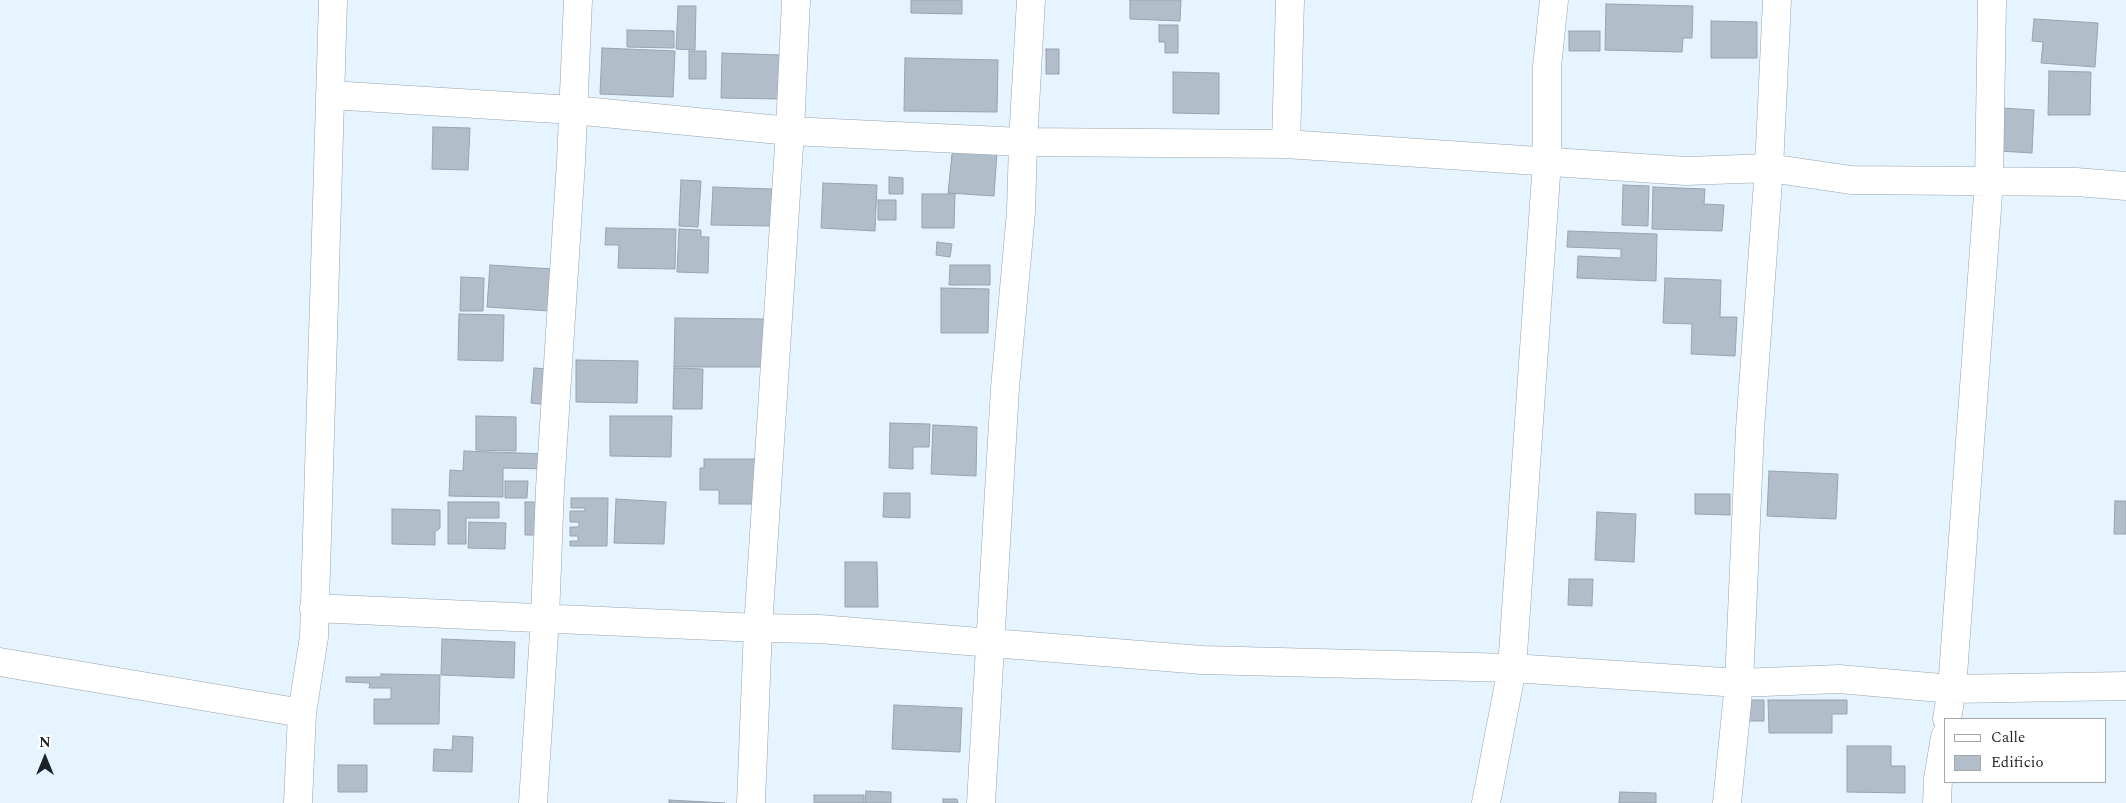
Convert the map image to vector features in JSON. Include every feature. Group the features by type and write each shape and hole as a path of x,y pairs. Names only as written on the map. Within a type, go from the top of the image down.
{"street":[{"path":"298,803 302,713 314,637 333,0"},
{"path":"533,803 545,618 550,488 578,0"},
{"path":"751,803 758,628 790,131 796,0"},
{"path":"981,803 1005,388 1021,212 1022,142 1031,0"},
{"path":"1286,144 1290,0"},
{"path":"1486,803 1512,668 1547,162 1547,66 1554,0"},
{"path":"1727,803 1739,682 1750,429 1769,168 1777,0"},
{"path":"1947,718 1952,689 1989,181 1992,0"},
{"path":"330,95 573,110 790,131 1022,142 1286,144 1686,171 1769,168 1851,180 2076,182 2126,186"},
{"path":"314,608 758,628 819,629 1202,660 1512,668 1739,682 1839,679 1952,689 2126,686"},
{"path":"0,662 302,713"},
{"path":"1937,803 1938,779 1944,743"}],"building":[{"path":"911,0 962,0 962,14 911,13"},
{"path":"1130,0 1181,0 1180,21 1130,19"},
{"path":"1606,4 1693,6 1692,38 1683,38 1682,52 1605,50"},
{"path":"678,6 696,6 695,50 676,49"},
{"path":"2034,19 2098,23 2095,67 2041,63 2043,42 2032,41"},
{"path":"1711,21 1757,22 1757,58 1711,58"},
{"path":"1159,25 1178,25 1178,53 1165,53 1165,42 1159,42"},
{"path":"627,30 674,31 674,48 627,47"},
{"path":"1569,31 1600,31 1600,51 1569,51"},
{"path":"602,48 675,51 673,97 600,94"},
{"path":"1046,49 1059,49 1059,74 1046,74"},
{"path":"689,51 706,51 706,79 689,79"},
{"path":"722,53 781,55 781,99 721,98"},
{"path":"905,58 998,60 997,112 904,111"},
{"path":"2049,71 2091,72 2090,115 2048,115"},
{"path":"1173,72 1219,73 1219,114 1173,113"},
{"path":"2002,108 2034,110 2032,153 1999,151"},
{"path":"433,127 470,128 468,170 432,169"},
{"path":"955,149 997,152 994,196 948,193 952,154"},
{"path":"889,177 903,178 903,194 889,194"},
{"path":"681,180 701,181 698,227 679,226"},
{"path":"823,183 877,185 875,231 821,228"},
{"path":"1623,185 1649,186 1648,226 1622,225"},
{"path":"713,187 772,189 771,226 711,225"},
{"path":"1653,187 1705,189 1704,204 1724,205 1722,231 1652,229"},
{"path":"922,194 955,194 954,228 922,228"},
{"path":"878,200 896,200 896,220 878,220"},
{"path":"606,228 676,229 675,269 618,268 619,245 605,245"},
{"path":"679,229 701,230 701,237 709,237 708,273 677,272"},
{"path":"1568,231 1657,234 1656,281 1577,278 1578,256 1621,258 1621,249 1567,247"},
{"path":"937,242 952,244 950,257 936,255"},
{"path":"490,265 553,269 550,311 487,307"},
{"path":"950,265 990,265 990,285 949,285"},
{"path":"461,277 484,278 483,311 460,311"},
{"path":"1665,278 1721,280 1720,317 1737,317 1735,356 1691,354 1692,324 1663,323"},
{"path":"941,288 989,289 988,333 941,333"},
{"path":"459,314 504,315 503,361 458,360"},
{"path":"675,318 764,319 763,367 674,367"},
{"path":"576,360 638,361 637,403 576,402"},
{"path":"534,368 549,369 547,405 531,403"},
{"path":"674,368 703,369 702,409 673,409"},
{"path":"476,416 516,417 516,451 476,450"},
{"path":"610,416 672,416 671,457 610,456"},
{"path":"890,423 930,424 929,447 913,447 913,469 889,468"},
{"path":"933,425 977,427 976,476 931,474"},
{"path":"464,451 547,454 547,469 503,468 503,497 449,496 450,470 463,471"},
{"path":"704,459 761,459 760,504 719,504 719,490 700,490 700,468 704,468"},
{"path":"1769,471 1838,474 1836,519 1767,516"},
{"path":"505,481 528,481 527,498 505,498"},
{"path":"884,493 910,493 910,518 883,517"},
{"path":"1695,494 1730,494 1730,515 1695,514"},
{"path":"571,498 608,498 607,546 570,546 570,541 578,541 578,536 570,536 570,527 579,527 579,522 570,522 570,511 585,511 585,508 571,508"},
{"path":"616,499 666,502 664,544 614,543"},
{"path":"2115,501 2126,501 2126,534 2114,534"},
{"path":"448,502 499,502 499,518 466,518 466,544 448,544"},
{"path":"525,502 541,502 541,535 525,535"},
{"path":"392,509 440,510 440,528 435,532 435,545 392,544"},
{"path":"1597,512 1636,514 1634,562 1595,560"},
{"path":"469,522 506,523 505,549 468,548"},
{"path":"845,562 877,562 878,607 845,607"},
{"path":"1569,579 1593,579 1592,606 1568,605"},
{"path":"442,639 515,642 514,678 441,675"},
{"path":"381,674 440,675 439,724 374,724 374,699 391,699 391,688 369,688 370,683 346,682 346,677 381,677"},
{"path":"1747,700 1764,700 1764,721 1747,721"},
{"path":"1768,700 1847,700 1847,714 1832,714 1832,733 1769,733"},
{"path":"894,705 962,708 960,752 892,749"},
{"path":"453,736 473,737 472,772 433,771 434,749 452,750"},
{"path":"1847,746 1891,746 1891,766 1905,766 1905,793 1847,792"},
{"path":"338,765 367,765 367,792 338,792"},
{"path":"866,791 891,792 891,803 865,803"},
{"path":"1620,792 1656,793 1656,803 1619,803"},
{"path":"814,795 864,795 864,803 814,803"},
{"path":"943,799 957,799 958,803 943,803"},
{"path":"669,800 725,803 669,803"}]}
